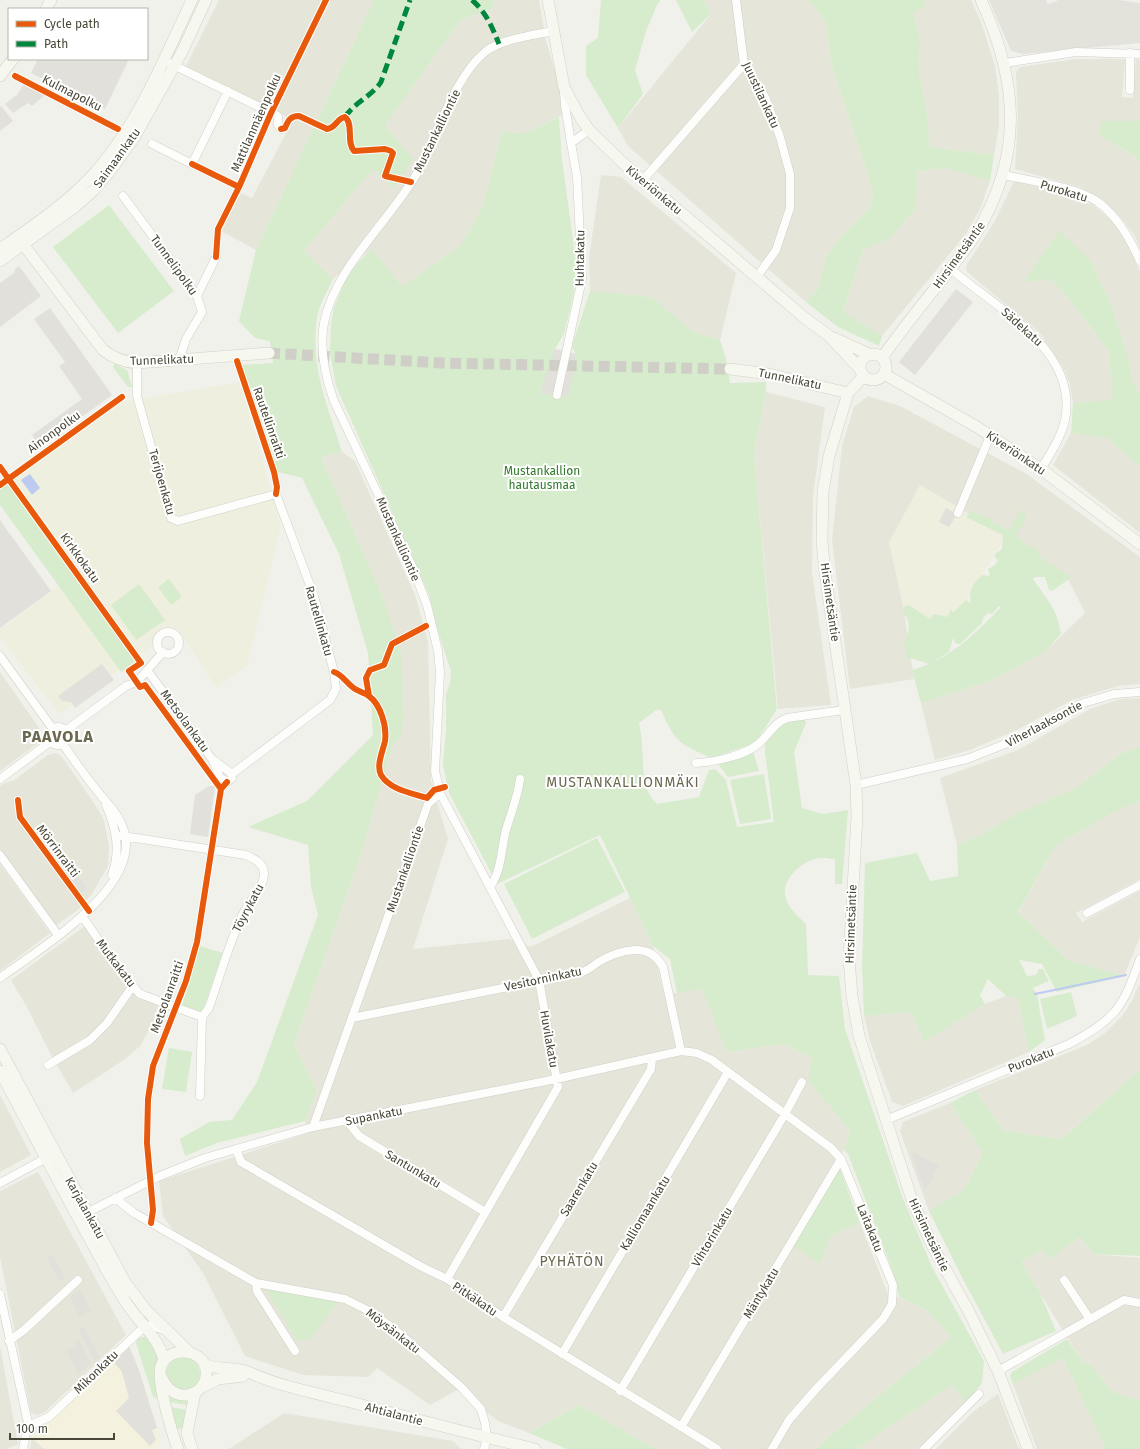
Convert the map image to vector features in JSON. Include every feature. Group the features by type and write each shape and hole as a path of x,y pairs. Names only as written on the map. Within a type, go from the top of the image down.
{"street":[{"name":"Saimaankatu","path":"0,261 20,240 70,196 102,164 125,133 164,60 192,0"},
{"name":"Saimaankatu","path":"0,249 20,240 76,206 94,190 110,171 134,138 174,66 206,0"},
{"name":"Kiveriönkatu","path":"548,0 564,88 589,130 623,163 806,319 828,335 862,372"},
{"name":"Juustilankatu","path":"736,0 744,64 765,97 780,137 790,174 790,208 776,250 757,277"},
{"name":"Hirsimetsäntie","path":"877,356 951,269 984,221 1004,174 1011,127 1009,82 995,29 982,0"},
{"name":"Mustankalliontie","path":"314,1127 428,804 440,793 435,771 440,673 438,651 427,605 412,566 334,401 325,376 323,349 324,324 332,298 346,272 398,204 411,182 464,77 475,61 486,51 499,44 554,31"},
{"path":"1005,63 1076,52 1140,54"},
{"path":"1130,53 1130,90"},
{"path":"0,76 12,60"},
{"path":"164,60 278,116 278,125 281,129"},
{"path":"643,180 744,64"},
{"name":"Huhtakatu","path":"557,395 582,279 577,177 565,105 564,88"},
{"path":"152,144 192,164 228,91"},
{"path":"571,143 589,130"},
{"name":"Purokatu","path":"1004,174 1073,191 1097,202 1118,221 1132,242 1140,261"},
{"name":"Tunnelipolku","path":"123,196 197,296 202,312 186,339 179,360"},
{"name":"Tunnelikatu","path":"20,240 103,350 122,360 137,363 269,353"},
{"path":"197,296 216,257"},
{"name":"Sädekatu","path":"951,269 1040,341 1052,358 1061,377 1066,395 1066,414 1058,440 1041,469"},
{"name":"Kiveriönkatu","path":"828,335 877,356"},
{"path":"877,356 886,366 884,374 875,380 862,372 862,360 877,356"},
{"name":"Terijoenkatu","path":"137,363 137,396 173,521 178,522 276,494"},
{"name":"Tunnelikatu","path":"730,369 769,374 848,393"},
{"name":"Hirsimetsäntie","path":"862,372 848,393 829,456 823,491 822,542 844,710 856,786 857,816 848,959 851,989 859,1036 911,1197 930,1241 969,1312 998,1371 1028,1449"},
{"name":"Kiveriönkatu","path":"884,374 990,436 1041,469 1140,544"},
{"path":"958,513 990,436"},
{"name":"Rautellinkatu","path":"232,774 330,700 336,689 334,672 314,596 276,494"},
{"path":"65,731 126,686 133,677 147,670 163,652"},
{"path":"0,656 53,729"},
{"name":"Metsolankatu","path":"147,670 212,758 217,772 223,780 227,782 230,781 232,774"},
{"name":"Viherlaaksontie","path":"856,786 967,759 1023,737 1077,705 1114,694 1140,692"},
{"path":"696,763 712,762 750,749 761,741 778,721 786,718 844,710"},
{"path":"50,742 49,733 53,729 57,727 65,731"},
{"path":"63,744 66,740 65,731"},
{"path":"50,742 54,745 63,744"},
{"path":"0,779 50,742"},
{"path":"0,978 82,916 105,893 113,884 120,869 126,848 126,836 122,824 114,810 102,797 63,744"},
{"path":"490,887 496,878 504,839 519,789 520,778"},
{"name":"Huvilakatu","path":"440,793 539,980 558,1087 447,1279"},
{"path":"102,797 116,835 118,846 115,867 105,893"},
{"name":"Töyrykatu","path":"116,835 246,855 257,860 261,865 264,874 262,885 245,908 238,924 209,1008 202,1017 200,1096"},
{"path":"0,855 58,935"},
{"path":"1088,913 1140,885"},
{"name":"Mutkakatu","path":"82,916 132,987 140,994 149,999 202,1017"},
{"name":"Vesitorninkatu","path":"352,1018 539,980 581,973 605,958 633,950 651,952 657,957 663,967 682,1051"},
{"name":"Purokatu","path":"886,1120 1069,1044 1093,1031 1114,1014 1128,994 1136,981 1140,959"},
{"path":"48,1065 90,1040 107,1023 132,987"},
{"name":"Karjalankatu","path":"0,1050 51,1156 82,1214 125,1301 144,1327 154,1337 161,1348 164,1360"},
{"name":"Supankatu","path":"82,1214 160,1176 205,1158 314,1127 346,1122 556,1079 682,1051"},
{"name":"Laitakatu","path":"682,1051 698,1053 712,1060 831,1148 841,1158 847,1169 893,1285 892,1304 883,1319 866,1340 816,1389 789,1420 772,1449"},
{"name":"Saarenkatu","path":"503,1317 651,1069 652,1058"},
{"name":"Karjalankatu","path":"0,1071 51,1156"},
{"name":"Kalliomaankatu","path":"562,1354 728,1072"},
{"name":"Vihtorinkatu","path":"620,1391 785,1114 802,1082"},
{"name":"Santunkatu","path":"346,1122 359,1136 485,1212"},
{"name":"Pitkäkatu","path":"236,1149 241,1162 420,1266 447,1279 503,1317 620,1391 717,1449"},
{"path":"0,1183 51,1156"},
{"name":"Mäntykatu","path":"682,1427 841,1158"},
{"name":"Möysänkatu","path":"116,1198 134,1213 256,1283 344,1300 371,1312 399,1333 461,1387 480,1409 485,1423 485,1444"},
{"name":"Karjalankatu","path":"82,1214 138,1300 165,1330 189,1352"},
{"path":"9,1342 78,1280"},
{"path":"1064,1280 1089,1318"},
{"path":"256,1283 257,1291 295,1351"},
{"path":"0,1294 9,1342 28,1423 23,1449"},
{"path":"998,1371 1089,1318 1124,1300 1140,1303"},
{"path":"144,1327 150,1325 165,1330"},
{"name":"Mikonkatu","path":"28,1423 33,1424 49,1417 144,1327"},
{"path":"178,1449 169,1422 165,1395 160,1384 160,1374 164,1360 178,1353 189,1352 198,1357 204,1364 206,1376 198,1390 187,1433 192,1449"},
{"name":"Ahtialantie","path":"204,1364 211,1368 237,1370 485,1444 535,1449"},
{"path":"160,1374 165,1385 172,1391 187,1396 198,1390"},
{"name":"Ahtialantie","path":"198,1390 218,1379 235,1376 255,1376"},
{"path":"924,1449 980,1394"}],"shaded area":[{"path":"219,0 374,0 256,250 221,231 241,193 252,198 293,120 186,66"},
{"path":"493,0 539,0 546,41 568,112 527,133 502,132 482,208 460,246 402,287 372,249 333,279 304,251 373,169 394,189 412,159 385,126 460,20 494,8"},
{"path":"704,0 806,0 815,7 826,22 831,63 868,174 873,197 869,209 838,240 825,259 818,289 806,302 628,146 618,128 711,14"},
{"path":"923,0 971,0 981,22 995,66 999,95 999,126 994,155 929,147 928,119 919,73 920,38 913,12 926,6"},
{"path":"989,0 1046,0 1048,4 1059,0 1119,0 1140,3 1140,43 1023,54 1011,51"},
{"path":"1075,59 1125,59 1122,97 1133,98 1136,59 1140,60 1140,121 1103,121 1098,134 1135,156 1140,165 1140,249 1135,236 1122,219 1102,199 1079,187 1015,169 1018,117 1016,72 1020,67"},
{"path":"38,60 129,60 105,109 31,73"},
{"path":"23,85 45,95 32,106 28,103 13,113 5,104 18,94"},
{"path":"1,106 13,121 0,131 0,107"},
{"path":"947,168 990,181 980,209 965,235 882,336 843,313 863,250 890,238 916,208 917,171"},
{"path":"601,175 621,177 736,273 720,340 693,332 652,297 590,291 589,258"},
{"path":"1014,181 1067,194 1093,205 1111,220 1126,240 1140,271 1140,395 1132,381 1128,357 1111,304 1091,261 1024,281 1051,279 1070,300 1109,351 1112,401 1073,403 1070,384 1063,367 1040,333 967,272 966,266 995,221"},
{"path":"19,266 41,296 0,327 0,283 15,272 14,270"},
{"path":"956,289 973,302 915,375 899,362"},
{"path":"50,308 112,395 40,447 32,435 82,399 59,366 65,362 34,319"},
{"path":"555,349 576,354 572,380 567,398 557,395 540,394"},
{"path":"240,382 281,525 247,666 216,688 177,627 59,714 0,637 0,630 79,570 11,480 122,402"},
{"path":"766,392 825,407 813,496 812,572 831,705 778,709 754,454"},
{"path":"868,396 900,406 1025,473 1140,557 1140,684 1118,686 1072,700 1017,730 970,750 935,760 921,703 990,681 1045,652 1085,613 1069,581 1007,534 889,542 903,605 914,679 850,689 832,540 842,446 854,407"},
{"path":"1071,433 1107,438 1140,467 1140,533 1053,465"},
{"path":"342,452 355,461 415,595 428,641 431,781 448,839 413,949 509,939 531,947 630,898 653,946 664,995 702,988 728,1052 784,1044 812,1058 830,1106 850,1131 844,1150 788,1242 830,1236 860,1223 887,1292 928,1311 951,1337 824,1441 818,1449 655,1449 579,1405 529,1433 498,1421 457,1390 430,1405 377,1368 368,1377 303,1375 245,1356 203,1273 163,1216 159,1181 309,1133 305,1121 317,1091 294,1044 362,851 393,744 401,737 382,595 321,457"},
{"path":"920,485 1007,534 949,630 903,605 889,542"},
{"path":"946,508 957,514 949,527 939,522"},
{"path":"0,520 51,591 0,628"},
{"path":"102,664 114,680 75,708 71,702 62,701 58,696"},
{"path":"0,672 40,729 37,744 0,771"},
{"path":"1140,698 1140,747 1122,753 1076,788 1018,813 979,836 957,845 940,778 1018,750 1090,709 1120,699"},
{"path":"54,753 59,754 65,761 104,820 109,847 108,866 92,894 79,909 54,927 0,849 0,786 4,783 13,781 48,755"},
{"path":"209,786 215,786 208,837 190,834 195,795"},
{"path":"1140,801 1140,879 1076,913 1082,922 1140,891 1140,937 1124,976 1068,960 1018,913 1055,846 1117,810"},
{"path":"0,864 50,933 0,971"},
{"path":"76,874 88,888 81,893 70,878"},
{"path":"85,926 132,992 141,998 158,1005 153,1023 140,1046 124,1060 73,1093 11,980"},
{"path":"1140,985 1140,1072 1135,1074 1062,1139 1004,1131 975,1090 1087,1045 1105,1033 1122,1016 1133,999 1138,986"},
{"path":"1006,996 1018,997 1029,1052 903,1106 892,1102 870,1041 864,1016 911,1012 924,1042 985,1004"},
{"path":"0,1095 31,1155 0,1172"},
{"path":"950,1103 983,1152 964,1190 929,1211 900,1131 903,1122"},
{"path":"911,1151 939,1166 925,1191"},
{"path":"38,1172 126,1335 45,1412 38,1415 31,1413 0,1257 0,1191"},
{"path":"1080,1237 1094,1254 1140,1258 1140,1401 1113,1392 1091,1365 1081,1360 1021,1262 1042,1249 1050,1259"},
{"path":"53,1255 65,1278 59,1281 47,1258"},
{"path":"80,1289 91,1311 79,1317 70,1297"},
{"path":"84,1327 100,1358 95,1361 79,1330"},
{"path":"79,1340 91,1363 78,1374 66,1350 75,1345 74,1342"},
{"path":"0,1346 18,1444 7,1449 0,1449"},
{"path":"129,1346 139,1370 161,1442 153,1449 44,1449 32,1438"},
{"path":"129,1346 139,1370 157,1428 152,1430 156,1440 150,1446 116,1411 129,1398 122,1372 113,1361"},
{"path":"1063,1358 1106,1449 1037,1449 1013,1384"},
{"path":"952,1385 966,1403 918,1449 857,1449"},
{"path":"998,1394 1019,1449 936,1449 974,1411"},
{"path":"284,1413 453,1441 461,1449 229,1449"},
{"path":"32,1438 44,1449 30,1449"}],"green space":[{"path":"374,0 493,0 494,8 460,20 385,126 413,159 394,189 373,169 304,251 333,279 318,313 316,349 321,384 342,452 321,457 382,595 402,657 403,721 401,737 393,744 362,851 294,1044 317,1091 305,1121 217,1143 185,1156 180,1139 209,1122 232,1120 257,1082 318,915 311,887 308,845 248,827 307,801 373,735 368,653 339,554 302,478 278,472 241,365 273,363 270,341 255,338 239,321 256,250"},
{"path":"601,0 661,0 658,3 646,31 635,70 643,94 618,128 586,75 586,46 598,38"},
{"path":"676,0 704,0 711,14 692,32"},
{"path":"806,0 923,0 926,6 913,12 920,38 919,73 928,119 929,147 994,155 990,181 947,168 917,171 916,208 890,238 863,250 843,312 882,336 879,346 838,327 806,302 818,289 825,259 838,240 869,209 873,197 868,174 831,63 826,22 815,7"},
{"name":"Mustankallion hautausmaa","path":"559,117 562,160 576,262 574,292 564,334 555,349 557,395 567,398 576,355 572,346 590,291 652,297 693,332 720,340 726,359 730,383 766,382 766,392 754,454 777,709 755,743 711,758 691,749 679,741 670,729 661,710 656,710 639,723 642,739 645,784 652,798 657,804 699,797 709,770 715,769 726,780 737,827 774,822 765,743 779,722 805,720 806,723 794,752 802,808 823,814 848,810 842,884 835,884 835,859 813,859 796,870 787,881 785,894 788,903 806,924 808,975 839,976 845,1029 902,1196 932,1267 984,1361 982,1383 966,1403 952,1385 857,1449 818,1449 824,1441 951,1337 928,1311 899,1297 893,1272 848,1154 844,1150 850,1131 808,1081 812,1058 784,1044 727,1052 702,989 677,993 670,959 653,946 600,835 497,884 449,793 443,765 446,729 446,694 450,683 451,671 435,622 429,595 336,386 330,353 331,323 334,308 346,278 353,268 372,248 402,287 460,246 482,208 502,132 527,133"},
{"path":"1102,121 1140,121 1140,165 1135,156 1098,134"},
{"path":"109,205 174,291 118,333 53,247"},
{"path":"1059,231 1091,261 1111,304 1128,357 1132,381 1140,395 1140,467 1107,438 1071,433 1073,403 1112,400 1109,351 1070,300 1051,279 1024,282"},
{"path":"115,364 127,370 132,387 128,387 113,367"},
{"path":"8,483 136,661 121,672 0,505 0,489"},
{"path":"1021,509 1026,517 1023,526 1015,533 1027,546 1034,547 1042,559 1070,576 1069,579 1052,591 1049,590 1045,577 1035,577 1033,579 1047,598 1054,611 1061,634 1045,652 990,681 921,703 912,670 929,664 907,657 904,642 908,635 909,627 906,616 903,613 904,607 909,605 930,619 934,614 948,617 950,610 954,612 966,600 971,603 970,594 974,584 982,575 990,576 988,569 995,565 998,560 994,557 996,553 1002,549 1003,535 966,517 971,511 991,519 994,523 1009,530","holes":["999,606 1001,607 961,645 950,653 931,663 949,652 953,638 956,644 960,644 982,623 983,618 988,613 992,614"]},
{"path":"169,579 182,597 171,605 158,587"},
{"path":"139,584 165,620 136,640 111,605"},
{"path":"1140,747 1140,801 1117,810 1055,846 1018,912 1068,960 1124,976 1057,992 1042,964 1019,960 1027,976 1036,975 1039,969 1043,969 1049,981 1033,988 1037,995 1045,1040 1029,1052 1018,998 1006,996 988,979 980,995 985,1004 924,1042 911,1012 864,1016 862,967 865,863 917,853 930,881 958,876 957,845 979,836 1018,813 1076,788 1122,753"},
{"path":"753,751 759,771 728,777 717,763"},
{"path":"764,774 771,819 740,824 730,780"},
{"path":"597,838 625,892 532,939 504,884"},
{"path":"200,946 223,953 202,1012 182,1005"},
{"path":"1071,992 1077,1016 1047,1029 1040,999"},
{"path":"169,1048 192,1052 186,1092 162,1089"},
{"path":"1140,1072 1140,1256 1094,1254 1080,1237 1050,1259 1042,1249 1021,1262 1040,1293 1056,1331 1003,1354 929,1211 964,1190 983,1152 950,1103 975,1090 1004,1131 1062,1139 1135,1074"},
{"path":"837,1161 860,1223 830,1236 820,1264 788,1242"},
{"path":"264,1286 339,1301 310,1339 297,1341"},
{"path":"147,1337 159,1355 155,1378 163,1401 153,1397 136,1343 137,1338"},
{"path":"1067,1339 1081,1360 1091,1365 1113,1392 1140,1401 1140,1449 1106,1449 1063,1358 1013,1384 1010,1376 1012,1372"},
{"path":"183,1357 189,1358 195,1362 199,1368 199,1380 195,1386 189,1390 183,1391 177,1390 171,1386 167,1380 166,1374 167,1368 171,1362 177,1358"},
{"path":"171,1396 188,1399 187,1405 170,1402"},
{"path":"579,1405 655,1449 567,1449 529,1433"},
{"path":"170,1407 187,1410 184,1428 177,1429"}],"water":[{"path":"30,474 40,488 32,495 21,480"}],"waterway":[{"path":"1035,994 1126,975"}],"tunnel":[{"path":"269,353 442,363 730,369"}],"marked path":[{"path":"345,117 381,82 410,0"},
{"path":"472,0 485,15 499,44"}],"cycle path":[{"name":"Mattilanmäenpolku","path":"216,257 218,229 239,187 271,113 326,0"},
{"name":"Kulmapolku","path":"15,76 118,129"},
{"path":"281,129 285,128 290,119 296,116 327,129 345,117 348,120 350,143 354,151 385,149 391,151 393,153 385,176 411,182"},
{"path":"192,164 239,187"},
{"name":"Rautellinraitti","path":"237,361 274,472 277,487 276,494"},
{"name":"Ainonpolku","path":"0,485 122,397"},
{"name":"Kirkkokatu","path":"0,467 141,663 129,671 140,687 145,685 221,789"},
{"path":"369,696 366,678 370,670 384,665 392,644 426,626"},
{"path":"334,672 340,675 355,689 369,696 380,711 384,723 385,741 379,767 381,775 385,780 396,788 427,798 434,790 445,787"},
{"name":"Metsolanraitti","path":"151,1223 153,1210 147,1143 148,1099 153,1066 186,981 197,942 221,789 227,782"},
{"name":"Mörrinraitti","path":"18,800 20,817 89,911"}],"district":[{"name":"PAAVOLA","path":"58,736"},
{"name":"MUSTANKALLIONMÄKI","path":"623,782"},
{"name":"PYHÄTÖN","path":"572,1261"}]}
